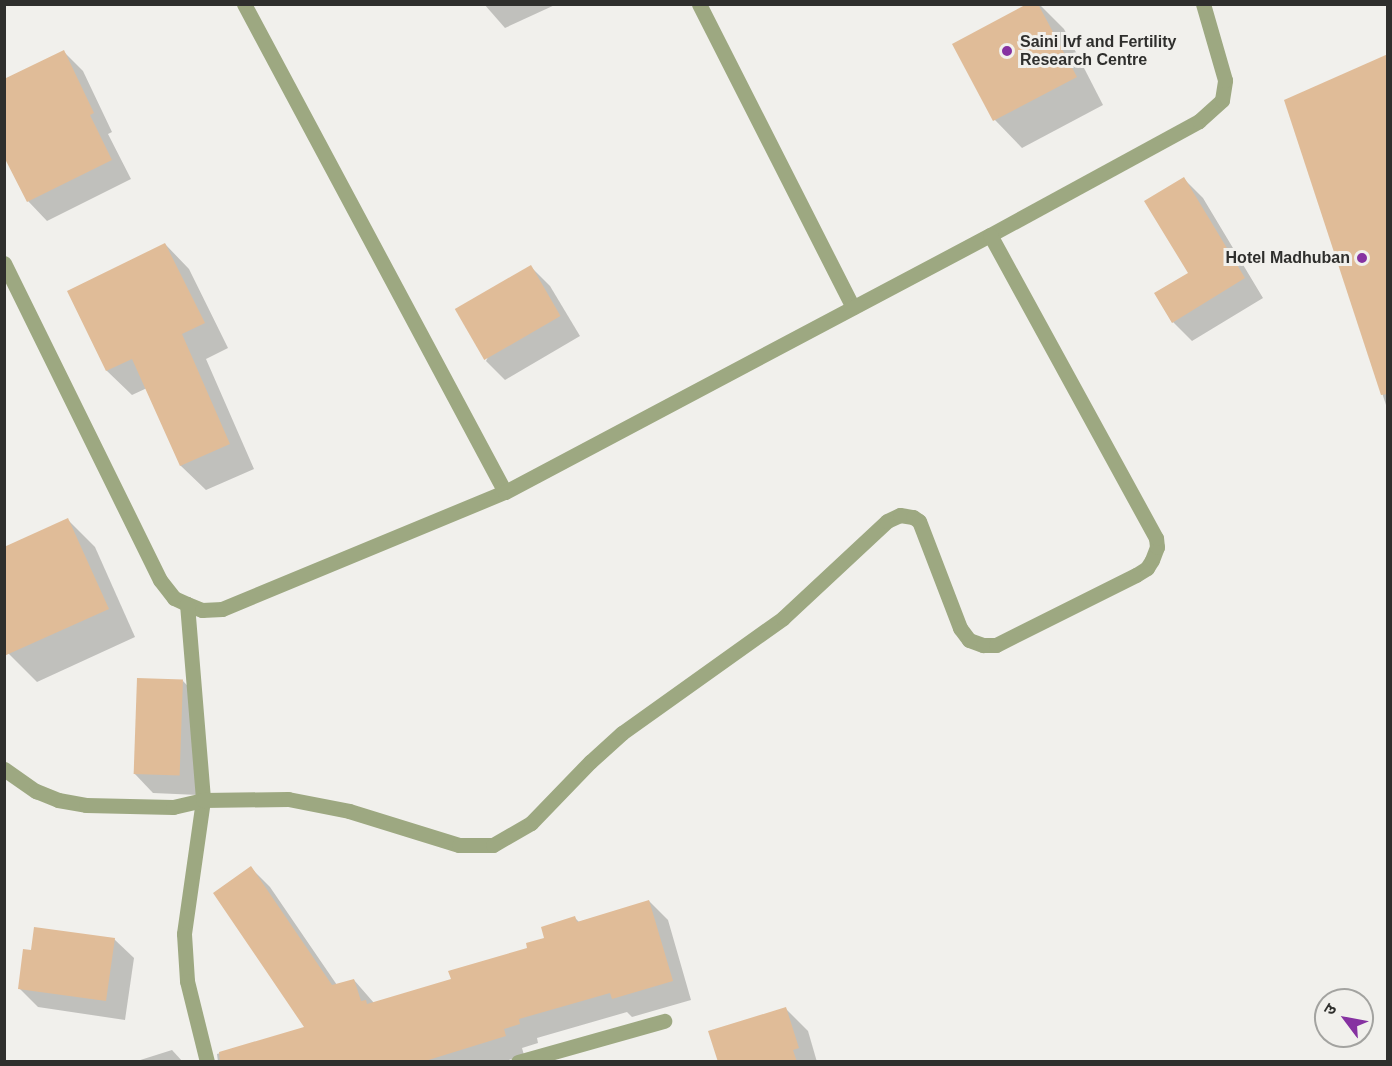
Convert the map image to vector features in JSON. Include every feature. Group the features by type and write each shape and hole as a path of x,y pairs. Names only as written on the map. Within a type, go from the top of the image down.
{"street":[{"path":"244,4 505,492"},
{"path":"699,4 853,308"},
{"path":"4,263 160,580 174,598 202,610 222,609 505,492 990,235 1212,111 1222,100 1225,80 1203,4"},
{"path":"4,769 36,791 58,800 86,805 173,807 203,801 288,799 349,811 459,845 493,845 531,824 590,762 622,733 783,618 887,521 900,516 912,517 919,521 960,628 969,640 983,645 996,645 1147,568 1157,547 1156,538 990,235"},
{"path":"187,604 203,801 184,934 187,981 207,1062"},
{"path":"518,1062 664,1021"}],"building":[{"path":"1027,4 1038,4 1077,77 993,121 952,44"},
{"path":"64,50 94,113 90,115 112,160 27,202 4,157 4,79"},
{"name":"Hotel Madhuban","path":"1388,54 1388,394 1381,395 1284,100"},
{"path":"1184,177 1245,278 1172,323 1154,293 1188,273 1144,201"},
{"path":"165,243 205,323 182,334 230,444 180,466 132,359 106,371 67,291"},
{"path":"531,265 560,316 484,360 455,309"},
{"path":"68,518 109,609 4,656 4,547"},
{"path":"137,678 183,680 180,776 134,774"},
{"path":"251,866 332,985 354,979 361,1001 366,1000 367,1004 451,979 448,971 527,948 526,943 544,938 541,927 575,916 577,922 649,900 673,981 612,999 610,993 519,1019 520,1024 504,1029 506,1036 422,1062 220,1062 219,1052 304,1027 213,893"},
{"path":"34,927 115,938 106,1001 18,989 23,949 31,950"},
{"path":"786,1007 799,1048 793,1050 797,1062 718,1062 708,1031"}],"place":[{"name":"Saini Ivf and Fertility Research Centre","path":"1007,51"},
{"name":"Hotel Madhuban","path":"1362,258"}]}
